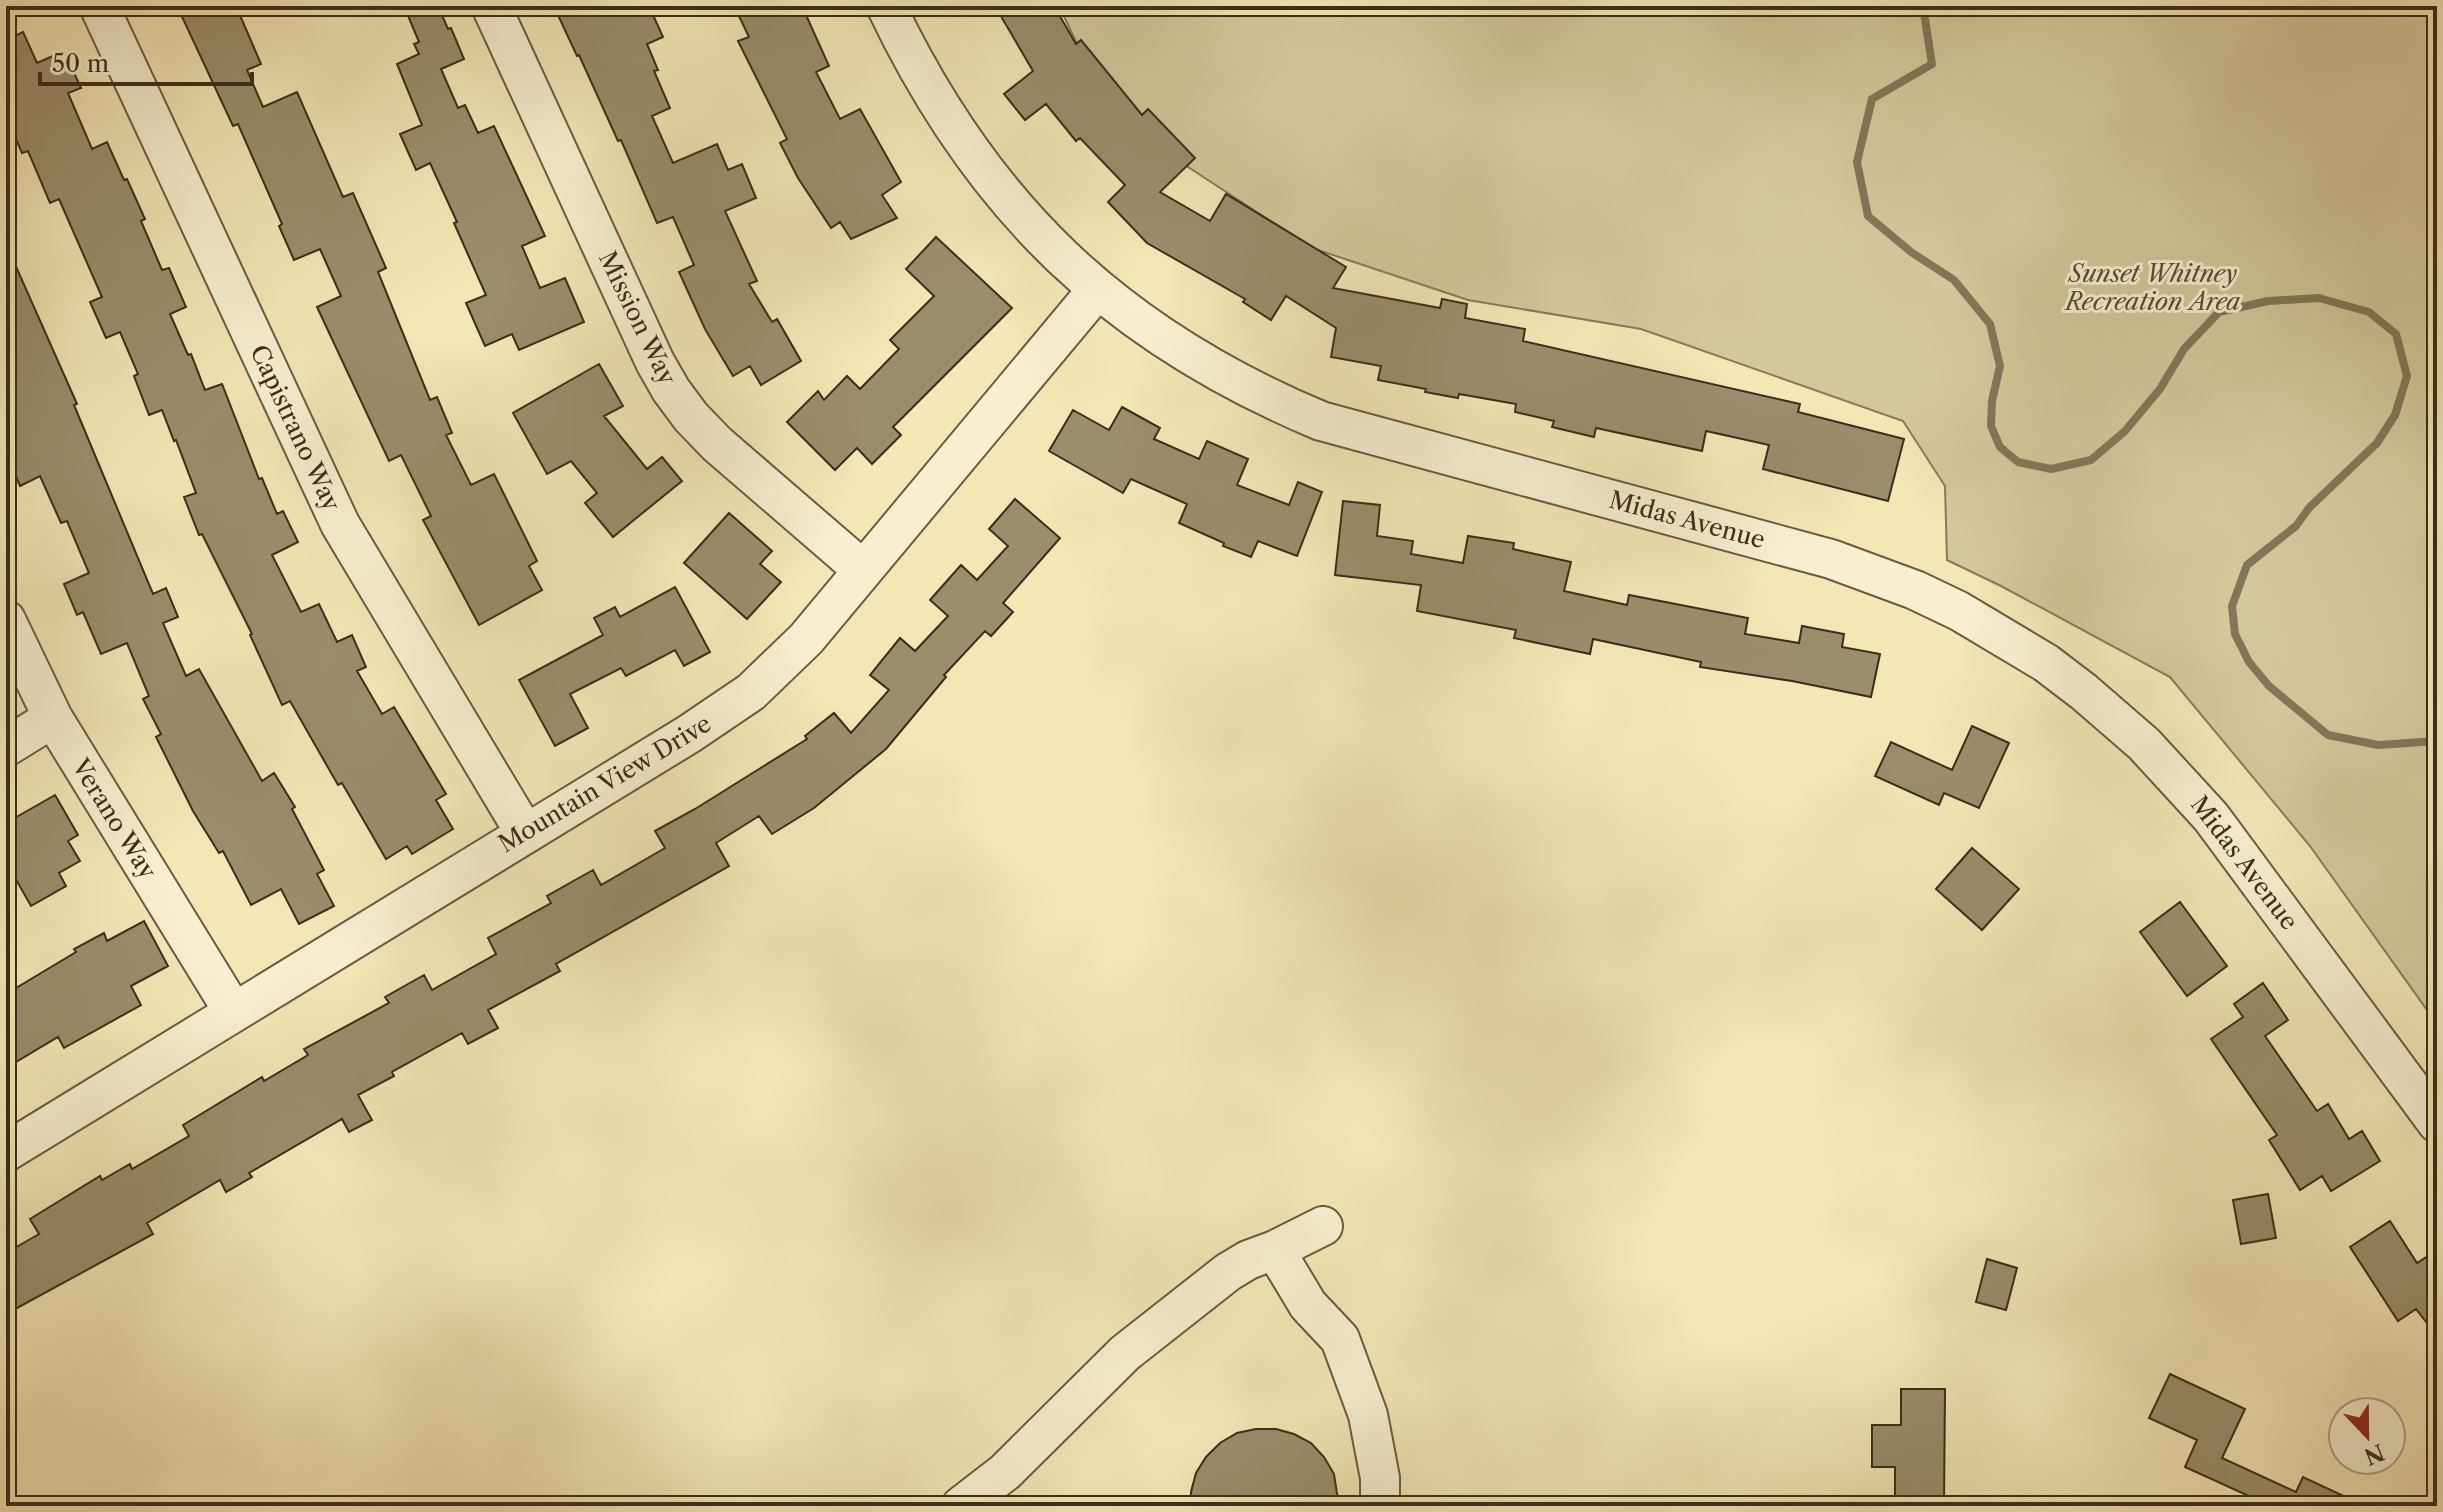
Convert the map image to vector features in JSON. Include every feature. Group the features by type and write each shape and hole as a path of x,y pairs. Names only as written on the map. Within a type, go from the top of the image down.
{"street":[{"name":"Capistrano Way","path":"99,6 340,524 525,833"},
{"name":"Mission Way","path":"491,6 655,362 671,390 717,444 863,570"},
{"name":"Midas Avenue","path":"886,6 927,87 975,160 1039,235 1097,290 1204,363 1279,403 1321,421 1831,559 1915,590 1959,611 2046,663 2144,744 2211,817 2437,1123"},
{"name":"Mountain View Drive","path":"6,1152 689,734 751,692 806,639 1097,290"},
{"name":"Verano Way","path":"6,620 53,718 233,1011"},
{"path":"6,747 53,718"},
{"path":"961,1506 1005,1472 1125,1353 1228,1272 1323,1226"},
{"path":"1275,1250 1308,1305 1340,1339 1368,1415 1380,1478 1380,1506"}],"green space":[{"name":"Sunset Whitney Recreation Area","path":"1059,6 2437,6 2437,1024 2310,846 2170,677 1947,560 1945,486 1903,421 1641,329 1468,300 1312,248 1185,165 1079,48"}],"building":[{"path":"177,6 236,6 261,64 247,70 263,107 297,92 343,197 353,193 386,268 378,272 430,400 437,397 452,433 446,435 471,485 494,474 537,561 529,566 542,590 479,625 423,520 431,516 401,455 389,461 317,307 341,296 320,249 294,260 279,226 282,224 238,124 233,126"},
{"path":"404,6 438,6 448,29 451,28 464,59 441,69 458,108 465,105 478,133 494,126 545,236 522,246 540,288 565,278 584,322 519,350 512,334 485,346 466,303 486,295 454,223 457,222 430,163 416,170 400,134 422,125 397,64 419,54 414,44 419,42"},
{"path":"573,6 649,6 663,37 647,44 658,70 654,71 670,108 652,116 673,163 717,144 728,170 742,164 756,198 725,211 757,281 749,284 772,322 777,319 801,361 761,385 750,366 733,376 705,329 679,272 694,265 673,217 657,223 621,140 618,141 557,13"},
{"path":"756,6 802,6 829,66 816,72 840,119 860,109 901,182 882,195 897,218 851,239 840,222 831,228 798,178 780,143 787,139 738,41 749,37 738,14"},
{"path":"995,6 1054,6 1076,44 1081,40 1142,115 1148,109 1195,158 1160,192 1210,221 1226,194 1346,267 1333,288 1440,308 1442,299 1467,304 1465,318 1525,329 1523,341 1800,404 1798,412 1904,439 1888,501 1763,469 1769,445 1706,431 1702,451 1596,428 1594,437 1552,427 1554,421 1515,412 1516,404 1459,394 1458,398 1425,392 1426,389 1378,380 1381,366 1331,357 1336,328 1286,296 1271,320 1243,302 1245,299 1147,243 1108,202 1125,185 1080,138 1076,141 1046,104 1025,120 1004,94 1033,71"},
{"path":"23,32 37,63 64,51 81,88 68,93 92,149 107,142 124,180 127,179 145,219 141,221 162,270 169,268 186,307 170,314 188,355 191,354 205,390 222,384 259,479 262,478 277,514 283,511 298,542 272,555 301,612 319,604 337,642 352,635 366,667 357,671 382,714 394,707 446,794 436,800 453,829 412,854 407,846 386,859 342,783 338,785 290,701 282,705 252,634 202,534 199,535 184,497 196,493 176,440 162,410 149,415 134,376 138,374 120,332 106,338 90,302 102,297 59,199 50,203 28,151 22,153 6,116 6,40"},
{"path":"936,237 1012,308 893,427 901,435 872,464 857,448 835,470 787,422 818,391 824,400 847,376 860,389 899,349 890,340 934,296 906,269"},
{"path":"6,244 77,404 74,405 153,594 166,588 178,617 163,623 186,676 199,669 262,781 274,773 295,807 292,809 324,870 317,874 334,906 299,924 281,889 251,905 223,851 219,853 193,811 156,737 161,734 143,699 149,696 127,643 101,654 83,612 77,615 64,584 89,573 67,521 61,523 40,476 20,486 6,452"},
{"path":"599,364 623,406 604,416 647,469 662,457 682,481 613,537 585,503 597,493 571,461 547,474 513,413"},
{"path":"1122,407 1160,428 1154,439 1199,459 1207,441 1248,459 1237,485 1289,505 1298,482 1322,492 1297,556 1258,541 1251,557 1223,546 1224,543 1179,523 1187,504 1131,479 1123,493 1049,451 1073,410 1109,430"},
{"path":"1015,499 1060,538 1003,603 1013,612 991,636 985,631 944,675 946,677 886,749 814,808 772,834 759,816 716,843 729,866 556,964 560,971 488,1010 498,1028 468,1044 462,1033 358,1095 372,1120 349,1132 342,1119 249,1173 252,1177 226,1192 220,1180 147,1223 153,1234 6,1314 6,1253 39,1234 30,1219 100,1176 102,1180 130,1164 132,1169 189,1136 183,1125 262,1077 264,1081 308,1055 304,1049 389,1003 385,997 424,975 432,990 496,954 488,938 551,903 547,896 593,870 601,885 665,848 655,831 807,739 805,736 834,713 851,733 889,690 870,675 900,638 915,651 948,616 930,600 961,565 977,580 1008,546 989,529"},
{"path":"1343,501 1380,505 1377,536 1413,541 1411,554 1463,563 1468,536 1514,543 1513,549 1571,562 1564,591 1627,605 1629,595 1748,618 1745,634 1799,643 1802,626 1844,634 1842,647 1880,654 1871,697 1700,667 1701,662 1593,639 1590,654 1514,638 1516,630 1417,611 1421,585 1335,575"},
{"path":"729,513 772,551 760,564 781,582 747,619 684,563"},
{"path":"675,587 710,652 684,666 675,650 626,676 621,668 570,694 588,728 555,746 519,680 603,635 594,618 615,607 620,617"},
{"path":"1972,726 2009,743 1979,808 1944,793 1939,805 1875,776 1891,742 1952,770"},
{"path":"55,795 78,835 68,841 80,861 59,873 66,886 31,906 6,862 6,823"},
{"path":"1972,848 2019,889 1982,930 1936,889"},
{"path":"2180,902 2227,966 2187,996 2140,932"},
{"path":"144,921 168,966 131,986 141,1005 64,1048 58,1037 6,1068 6,994 104,933 107,941"},
{"path":"2263,983 2288,1020 2265,1036 2317,1111 2328,1104 2349,1139 2362,1131 2380,1161 2331,1191 2322,1176 2300,1190 2269,1140 2277,1135 2211,1039 2243,1017 2234,1004"},
{"path":"2268,1194 2276,1238 2241,1244 2233,1200"},
{"path":"2390,1221 2417,1263 2437,1250 2437,1336 2416,1309 2398,1321 2350,1247"},
{"path":"1987,1259 2017,1268 2006,1310 1976,1302"},
{"path":"2170,1374 2245,1409 2222,1458 2296,1492 2303,1477 2365,1506 2244,1506 2249,1496 2185,1467 2197,1440 2149,1418"},
{"path":"1901,1389 1945,1389 1944,1506 1895,1506 1895,1467 1872,1467 1872,1425 1901,1425"},
{"path":"1276,1429 1311,1443 1334,1474 1339,1506 1191,1506 1196,1473 1206,1457 1220,1443 1237,1433"}],"waterway":[{"path":"1919,6 1924,13 1932,64 1872,99 1857,162 1868,216 1911,252 1954,280 1990,324 2000,366 1992,401 1991,426 2000,447 2018,462 2051,469 2091,460 2125,431 2160,389 2184,349 2219,312 2268,301 2319,298 2369,312 2396,334 2407,376 2395,415 2377,443 2309,508 2296,526 2247,565 2232,606 2235,634 2249,662 2269,686 2328,735 2378,745 2437,741"}]}
